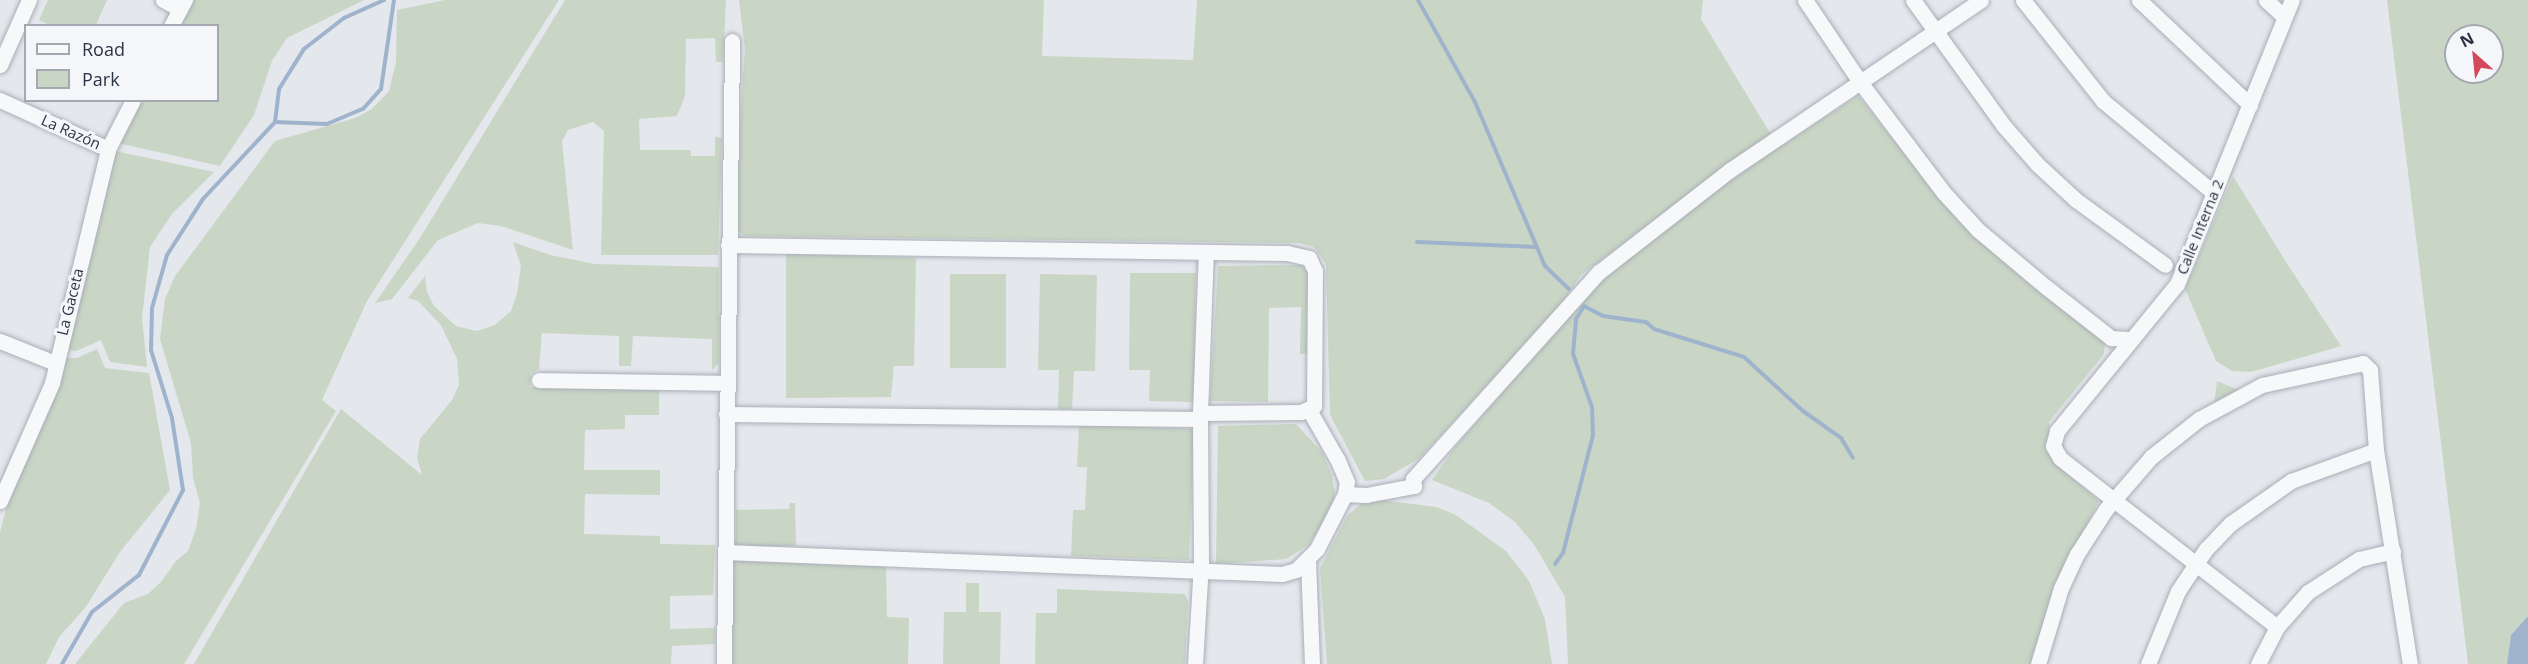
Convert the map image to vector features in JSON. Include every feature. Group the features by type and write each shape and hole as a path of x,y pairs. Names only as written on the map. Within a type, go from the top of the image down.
{"street":[{"path":"0,65 29,0"},
{"path":"163,0 182,5 172,24"},
{"path":"1805,0 1911,155 1978,230 2111,338 2129,339"},
{"path":"1913,0 1934,32 2037,164 2076,200 2165,265"},
{"path":"1345,494 1366,495 1414,486 1413,478 1599,272 1730,170 1981,0"},
{"path":"2023,0 2103,100 2214,194"},
{"path":"2139,0 2250,105"},
{"path":"2266,0 2284,17"},
{"name":"Calle Interna 2","path":"2112,500 2060,458 2053,446 2057,431 2129,339 2177,284 2292,0"},
{"path":"724,664 732,41"},
{"name":"La Razón","path":"0,100 108,149"},
{"name":"La Gaceta","path":"0,501 51,383 108,149 132,102"},
{"path":"728,245 1287,253 1309,258 1315,271 1316,400 1309,410"},
{"path":"1195,664 1200,573 1200,416 1206,253"},
{"path":"0,341 55,363"},
{"path":"2038,664 2061,588 2078,554 2112,500 2151,457 2199,419 2262,385 2332,367 2363,363 2370,370 2376,450 2410,664"},
{"path":"538,380 726,383"},
{"path":"725,552 1200,573 1282,574 1296,570 1308,560 1328,530 1345,494 1347,482 1337,459 1309,410"},
{"path":"726,414 1200,416 1309,410"},
{"path":"2148,664 2162,622 2195,564 2230,524 2274,490 2317,469 2376,450"},
{"path":"2112,500 2277,627"},
{"path":"2258,664 2277,627 2323,579 2360,559 2393,551"},
{"path":"1308,560 1312,664"}],"green space":[{"path":"48,0 107,0 96,24 47,24 39,20"},
{"path":"191,0 364,0 287,38 272,61 254,115 220,166 118,143 138,102 219,102 219,24 178,24"},
{"path":"445,0 559,0 367,301 322,400 336,411 184,664 75,664 124,603 148,594 161,582 176,561 188,551 196,529 200,503 193,478 191,443 160,339 165,299 175,276 275,141 355,118 372,109 389,91 396,62 397,10"},
{"path":"565,0 726,0 723,62 716,62 715,38 686,39 685,96 677,116 639,119 640,150 691,150 691,156 715,156 715,137 722,138 718,255 601,255 604,131 593,122 568,130 562,141 573,250 501,226 478,223 438,240 392,299 375,303 420,238"},
{"path":"739,0 1044,0 1042,56 1193,60 1197,0 1703,0 1701,19 1773,138 1707,180 1581,275 1562,303 1420,458 1384,479 1365,481 1330,415 1326,264 1314,247 1299,243 744,236 737,230 734,213 745,49"},
{"path":"2387,0 2528,0 2528,616 2511,635 2507,664 2468,664"},
{"path":"1858,96 1961,223 2023,279 2105,340 2104,354 2049,422 2053,462 2099,501 2063,570 2037,664 1568,664 1565,597 1535,546 1515,522 1489,503 1432,480 1455,447 1605,275 1729,180"},
{"path":"115,151 214,172 172,214 150,247 142,318 147,367 110,362 101,340 76,351 66,350"},
{"path":"2233,176 2341,346 2251,372 2232,371 2216,361 2185,289"},
{"path":"513,242 550,255 595,264 719,267 719,363 712,370 712,339 633,336 631,366 619,366 619,336 542,333 539,369 531,374 530,387 659,390 659,415 625,415 625,429 585,430 584,470 660,470 660,495 585,494 584,534 660,536 660,544 715,545 713,595 670,596 670,629 715,628 715,644 672,646 671,664 194,664 341,409 422,475 417,458 420,439 452,400 459,385 457,359 441,325 418,301 408,298 425,276 427,292 434,306 456,326 477,331 495,325 511,311 517,294 521,266"},
{"path":"786,253 916,258 914,366 894,366 891,397 786,398"},
{"path":"1300,265 1310,274 1310,354 1300,354 1301,307 1269,308 1268,402 1210,401 1218,266"},
{"path":"1130,273 1196,273 1194,402 1149,401 1150,370 1129,370"},
{"path":"950,274 1006,274 1006,368 950,368"},
{"path":"1040,274 1097,275 1095,371 1074,371 1072,409 1058,409 1059,370 1038,370"},
{"path":"97,349 105,368 149,373 170,490 120,552 85,608 59,637 46,664 0,664 0,532 6,510 64,358 77,358"},
{"path":"2217,381 2239,390 2214,405"},
{"path":"1296,424 1322,452 1332,475 1335,495 1331,512 1308,545 1286,559 1216,564 1218,426"},
{"path":"1079,425 1194,429 1189,560 1071,556 1073,510 1085,510 1087,467 1077,467"},
{"path":"1381,500 1436,507 1456,515 1506,551 1529,581 1545,619 1552,664 1327,664 1320,568 1347,516 1361,504"},
{"path":"790,503 795,503 796,546 736,547 736,510 789,509"},
{"path":"813,556 886,566 887,617 909,618 908,664 729,664 734,559"},
{"path":"966,583 979,583 979,612 1001,612 1000,664 943,664 944,612 966,612"},
{"path":"1057,589 1185,594 1188,602 1185,664 1035,664 1036,613 1057,613"}],"water":[{"path":"2528,616 2528,664 2507,664 2511,635"}],"waterway":[{"path":"275,122 279,89 304,49 344,18 384,0"},
{"path":"62,664 92,612 139,575 183,490 172,418 151,350 152,308 167,255 203,199 275,122 327,124 363,109 381,89 394,0"},
{"path":"1418,0 1475,102 1545,266 1569,289"},
{"path":"1417,242 1537,247"},
{"path":"1555,564 1563,553 1593,435 1592,407 1573,354 1576,319 1584,306 1603,316 1646,322 1654,329 1744,357 1803,411 1841,438 1853,458"}]}
